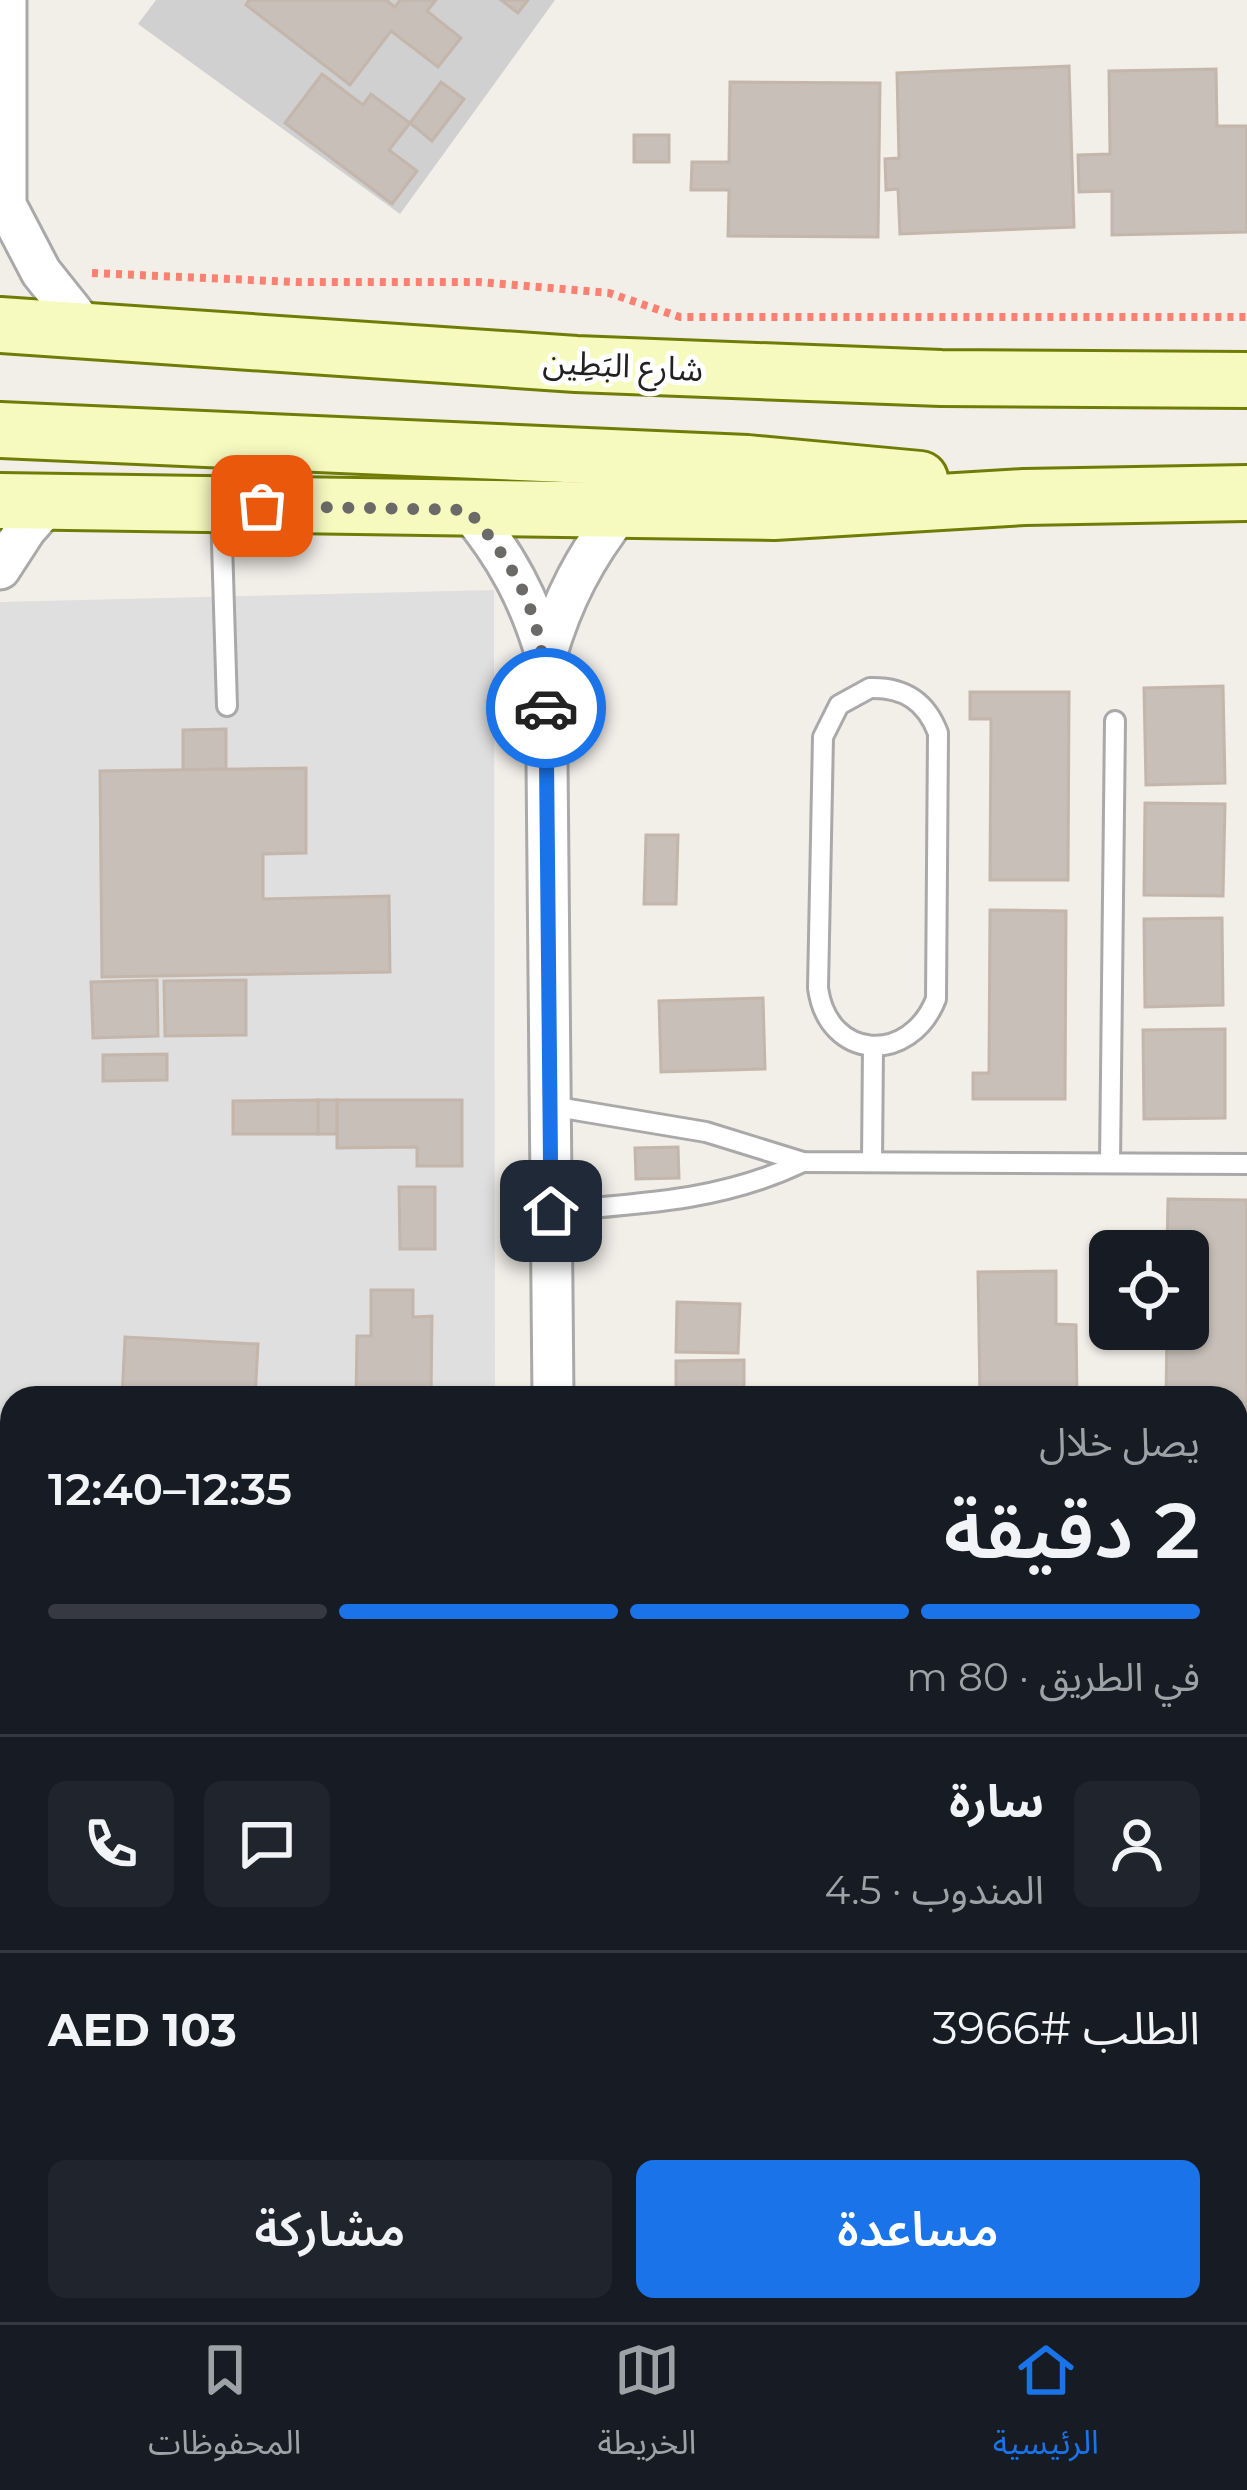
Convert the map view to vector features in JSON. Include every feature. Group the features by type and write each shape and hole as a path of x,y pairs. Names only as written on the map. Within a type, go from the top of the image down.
{"main road":[{"name":"شارع البَطِين","path":"0,325 576,364 941,378 1247,380"},
{"path":"0,430 816,467 1024,497"},
{"path":"25,501 774,512 1024,497 1247,493"}],"street":[{"path":"6,0 3,209 41,272 88,331"},
{"path":"0,569 26,529 25,501"},
{"path":"468,510 517,578 546,656 553,1386"},
{"path":"546,656 582,564 621,511"}],"lane":[{"path":"221,505 227,706"},
{"path":"870,688 888,688 920,702 938,733 936,999 920,1029 890,1045 873,1046 841,1034 820,1006 823,737 839,705 870,688"},
{"path":"1110,1163 1115,721"},
{"path":"872,1162 873,1046"},
{"path":"550,1106 706,1132 803,1162 1247,1164"},
{"path":"551,1211 702,1198 803,1162"}],"path":[{"path":"80,269 112,275 273,281 479,282 609,293 680,317 1247,317"}],"shaded area":[{"path":"156,0 555,0 400,214 138,24"},
{"path":"494,590 495,1386 0,1386 0,602"}],"building":[{"path":"249,0 386,0 395,7 400,0 436,0 427,11 461,38 438,67 391,31 350,85 246,5"},
{"path":"501,0 528,0 518,13"},
{"path":"1069,66 1074,227 900,234 898,189 886,190 885,159 899,158 897,73"},
{"path":"1216,69 1217,126 1247,126 1247,232 1112,235 1112,191 1079,192 1078,155 1110,154 1109,71"},
{"path":"322,74 363,105 371,94 410,123 389,150 417,171 392,204 285,123"},
{"path":"441,82 464,99 432,141 410,123"},
{"path":"730,82 880,83 878,237 728,236 729,190 691,190 692,162 729,162"},
{"path":"634,135 669,135 669,162 634,162"},
{"path":"1223,686 1225,783 1146,785 1144,688"},
{"path":"970,692 1069,692 1068,880 990,880 991,719 970,719"},
{"path":"226,729 226,769 183,770 183,730"},
{"path":"306,768 306,853 263,854 263,899 389,896 390,972 102,977 100,771"},
{"path":"1145,803 1225,804 1223,896 1144,895"},
{"path":"646,835 678,835 676,904 644,904"},
{"path":"990,910 1066,911 1065,1099 973,1099 973,1073 989,1073"},
{"path":"1222,918 1223,1005 1145,1007 1144,919"},
{"path":"157,980 158,1036 93,1038 91,982"},
{"path":"246,980 246,1035 165,1036 164,981"},
{"path":"763,998 765,1069 661,1072 659,1001"},
{"path":"1225,1029 1225,1118 1144,1119 1143,1030"},
{"path":"167,1054 167,1080 103,1081 103,1055"},
{"path":"318,1100 318,1134 233,1134 233,1101"},
{"path":"318,1100 337,1100 337,1134 318,1134"},
{"path":"337,1100 462,1100 462,1166 417,1166 417,1147 337,1148"},
{"path":"678,1147 679,1178 636,1179 635,1148"},
{"path":"399,1187 435,1187 435,1249 400,1249"},
{"path":"1168,1199 1247,1200 1247,1386 1166,1386 1167,1350 1209,1350 1209,1230 1167,1230"},
{"path":"1056,1271 1056,1324 1076,1325 1077,1386 980,1386 978,1272"},
{"path":"371,1290 413,1290 413,1317 432,1316 431,1386 356,1386 357,1336 371,1336"},
{"path":"677,1302 740,1304 738,1353 676,1352"},
{"path":"125,1337 258,1344 256,1386 123,1386"},
{"path":"744,1360 744,1386 676,1386 676,1361"}],"way so far":[{"path":"262,506 468,510 495,542 534,616 546,656 546,708"}],"route":[{"path":"546,708 551,1211"}]}
